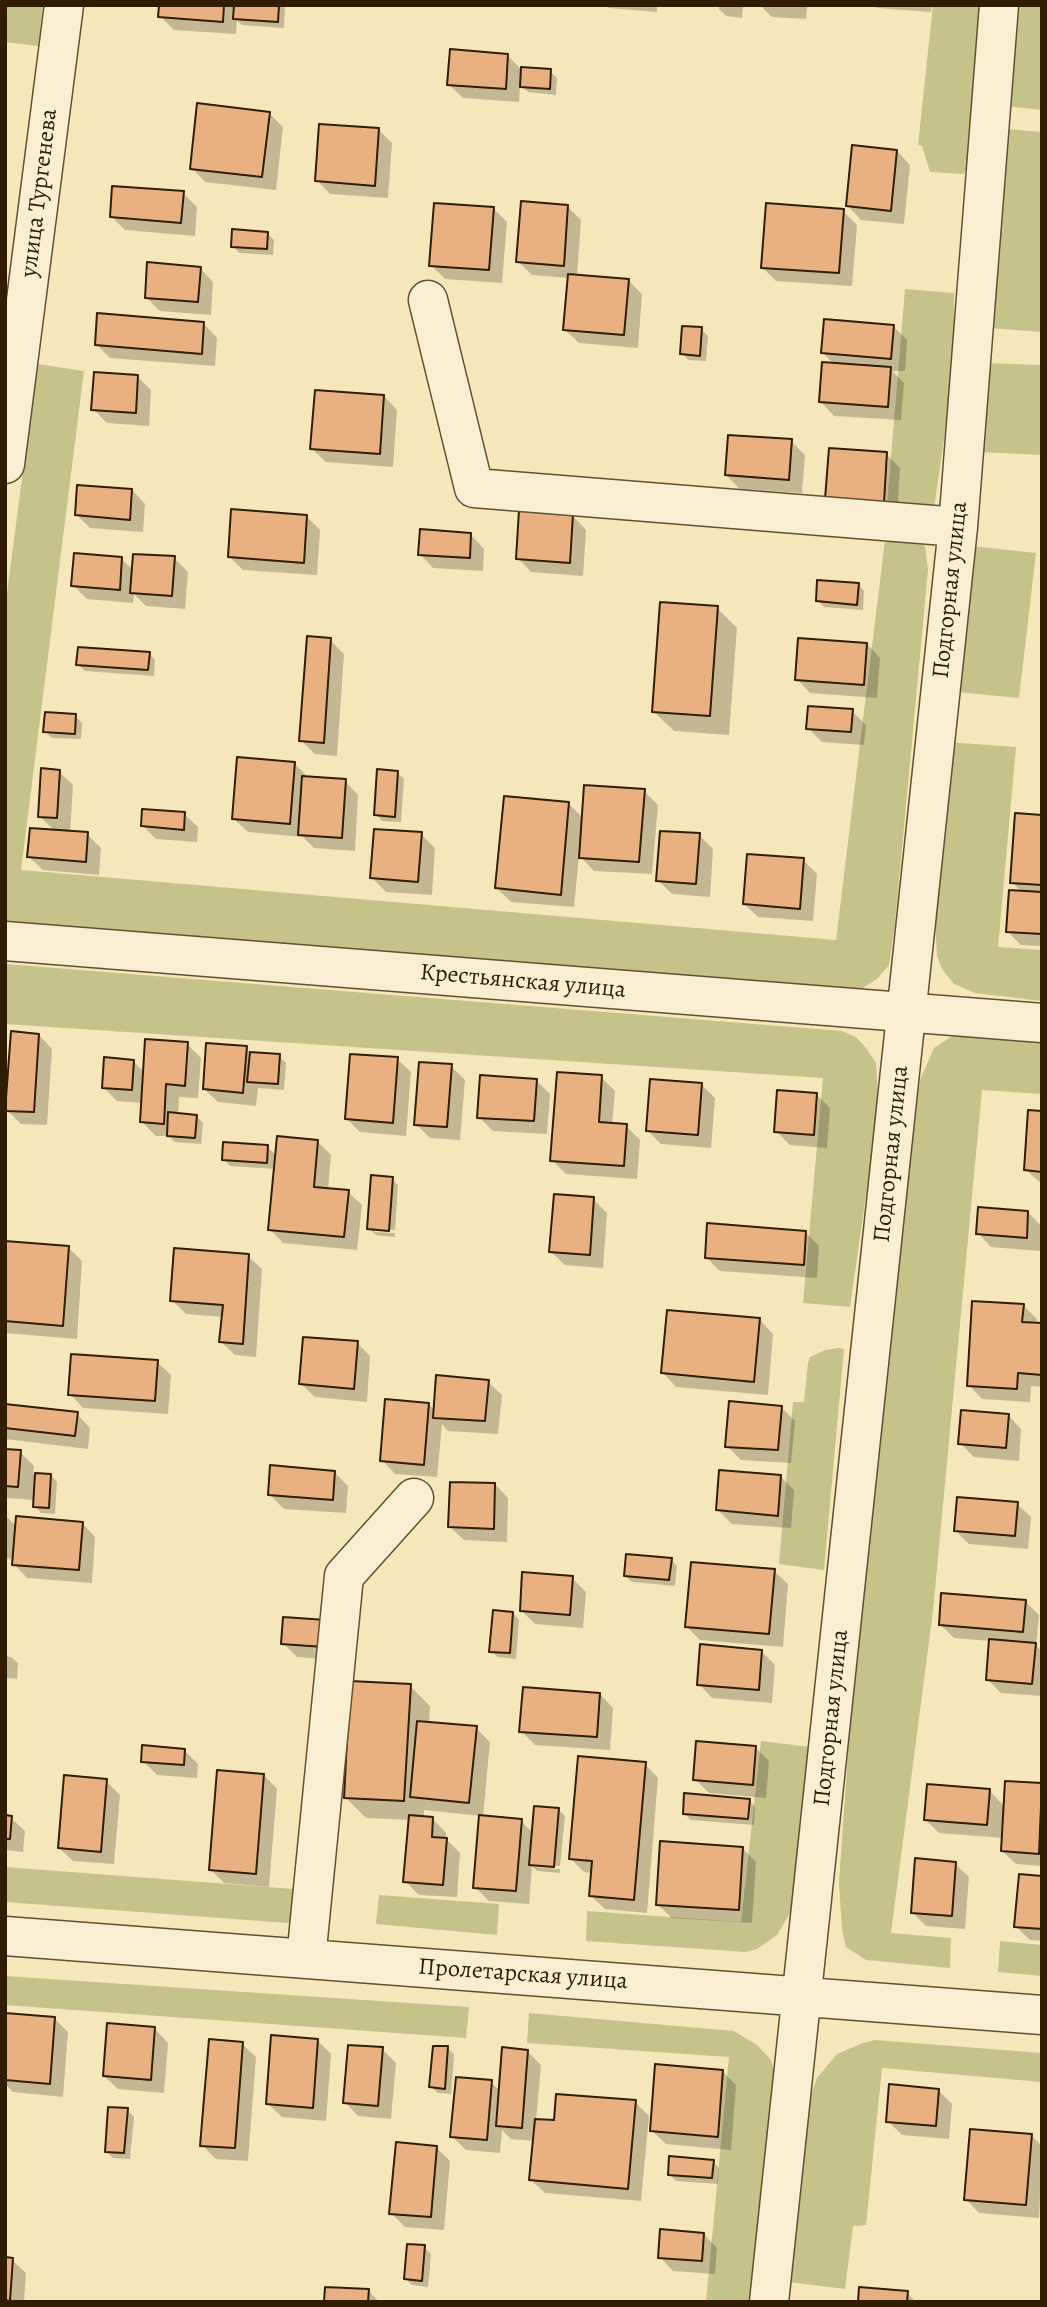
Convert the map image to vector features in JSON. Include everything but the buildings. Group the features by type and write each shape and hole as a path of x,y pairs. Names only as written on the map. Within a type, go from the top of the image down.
{"street":[{"name":"улица Тургенева","path":"5,464 64,5"},
{"name":"Подгорная улица","path":"769,2302 958,527 999,5"},
{"path":"428,300 474,488 958,527"},
{"name":"Крестьянская улица","path":"5,941 1042,1023"},
{"path":"306,1959 344,1576 414,1498"},
{"name":"Пролетарская улица","path":"5,1936 1042,2015"}],"shaded area":[{"path":"5,5 43,5 38,46 5,42"},
{"path":"933,5 981,5 972,154 964,174 930,172 922,146 918,145"},
{"path":"1014,5 1042,5 1042,110 1006,106"},
{"path":"1006,129 1042,132 1042,332 989,328"},
{"path":"905,289 954,293 954,369 935,502 930,512 886,517"},
{"path":"987,363 1042,365 1042,455 982,452"},
{"path":"37,364 84,371 21,870 836,940 886,532 925,546 928,570 889,965 878,978 860,990 830,994 5,922 5,608"},
{"path":"972,546 1036,553 1019,698 957,692"},
{"path":"946,742 1016,747 998,947 1042,950 1042,1001 975,993 954,984 942,969 937,956 935,918"},
{"path":"5,964 842,1031 856,1037 876,1063 878,1110 850,1307 803,1303 823,1078 5,1024"},
{"path":"954,1035 1042,1040 1042,1094 982,1090 933,1611 891,1933 951,1938 950,1968 866,1960 846,1947 842,1930 839,1882 859,1598 920,1080 934,1048"},
{"path":"844,1349 824,1570 779,1564 793,1402 804,1402 810,1357 825,1350"},
{"path":"761,1741 810,1747 791,1911 777,1935 757,1949 746,1952 586,1941 587,1911 741,1922"},
{"path":"5,1867 306,1890 301,1924 5,1902"},
{"path":"379,1895 499,1904 497,1935 376,1924"},
{"path":"1000,1941 1042,1945 1042,1976 998,1972"},
{"path":"5,1976 469,2007 466,2038 5,2005"},
{"path":"529,2013 734,2031 757,2045 771,2060 777,2081 752,2302 706,2302 729,2057 527,2043"},
{"path":"875,2040 1042,2053 1042,2082 882,2068 866,2225 853,2226 845,2289 789,2282 810,2098 817,2078 837,2054"}]}
